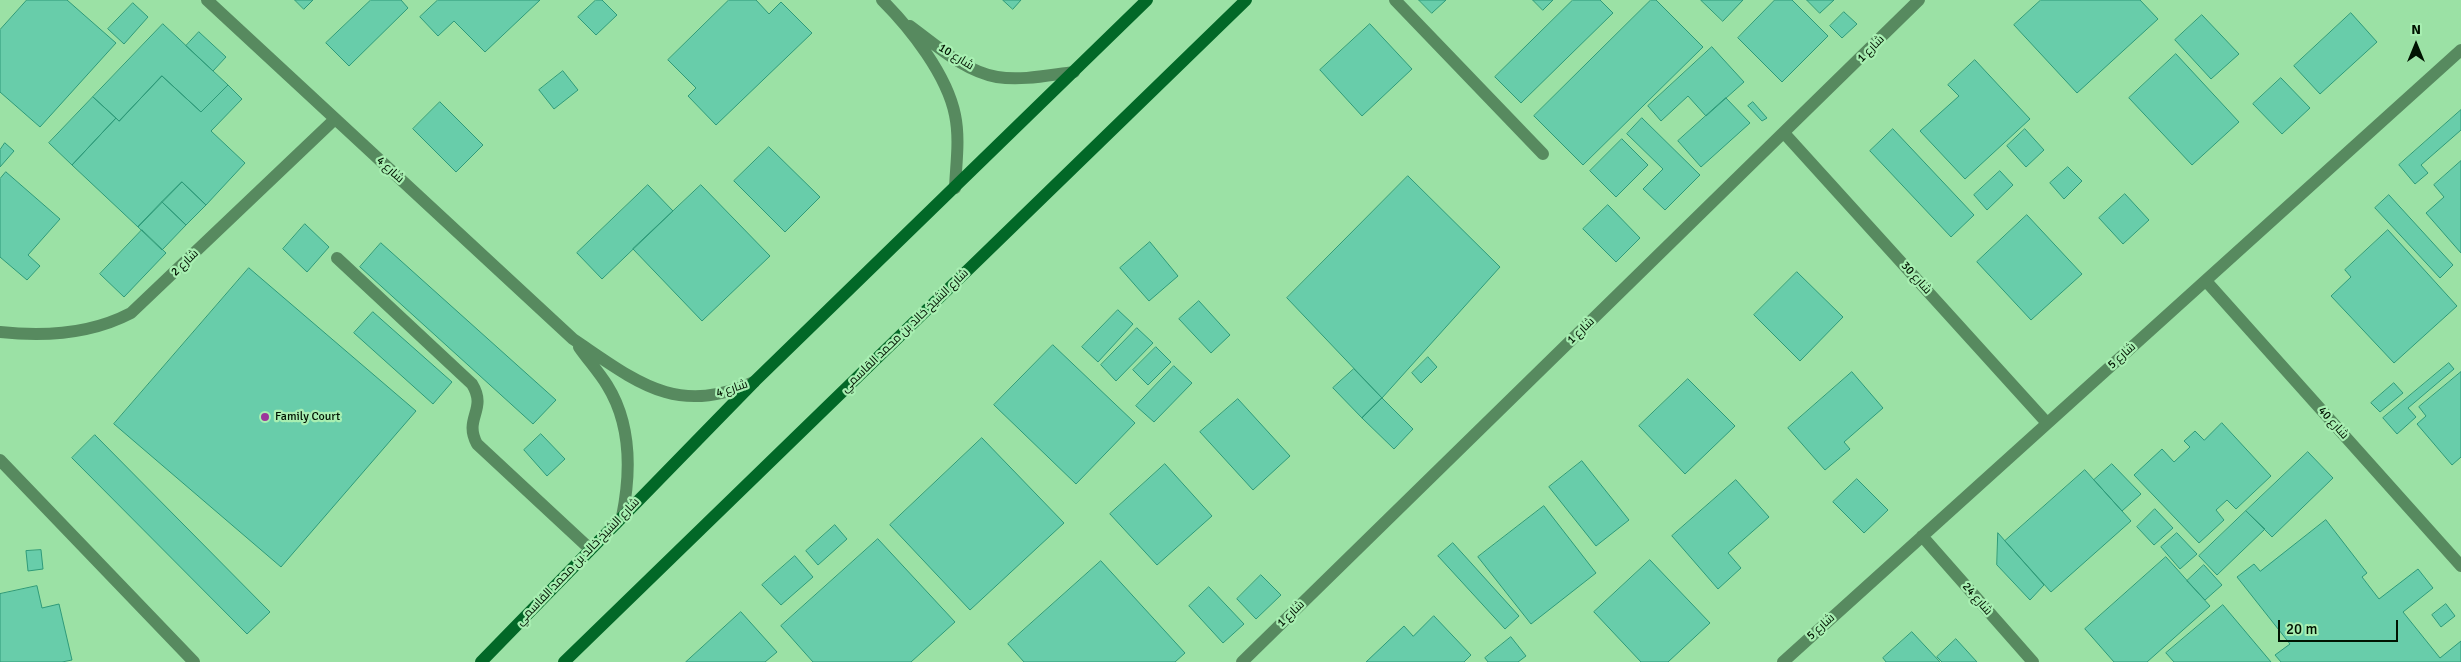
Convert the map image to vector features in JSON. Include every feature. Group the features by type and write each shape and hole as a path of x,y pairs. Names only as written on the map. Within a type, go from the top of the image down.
{"main road":[{"name":"شارع الشيخ خالد بن محمد القاسمي","path":"481,662 755,381 1147,0"},
{"name":"شارع الشيخ خالد بن محمد القاسمي","path":"564,662 1246,0"}],"street":[{"name":"شارع 4","path":"207,0 573,339 637,381 660,391 684,396 708,396 733,391 755,381"},
{"name":"شارع 10","path":"882,0 903,22 946,87 952,102 957,133 955,188"},
{"path":"1395,0 1543,154"},
{"name":"شارع 1","path":"1242,662 1919,0"},
{"name":"شارع 10","path":"903,22 964,64 980,72 1015,78 1074,72"},
{"name":"شارع 5","path":"1782,662 2461,50"},
{"name":"شارع 2","path":"0,332 39,334 90,330 112,324 131,313 335,119"},
{"name":"شارع 30","path":"1784,134 2047,423"},
{"path":"337,258 472,384 479,399 471,430 477,444 590,549"},
{"name":"شارع 40","path":"2206,281 2461,566"},
{"name":"شارع 4","path":"573,339 607,385 623,422 628,470 622,518"},
{"path":"0,460 194,662"},
{"name":"شارع 24","path":"1922,536 2033,662"}],"building":[{"path":"27,0 67,0 116,43 40,127 0,92 0,30"},
{"path":"295,0 313,0 304,9"},
{"path":"371,0 401,0 408,8 349,66 326,43"},
{"path":"438,0 540,0 485,52 454,21 438,36 420,17"},
{"path":"596,0 602,0 617,15 596,35 578,17"},
{"path":"729,0 756,0 769,14 781,2 812,33 716,125 688,96 696,88 668,60"},
{"path":"1003,0 1021,0 1013,9"},
{"path":"1419,0 1446,0 1432,13"},
{"path":"1533,0 1553,0 1543,10"},
{"path":"1573,0 1600,0 1613,13 1521,103 1495,77"},
{"path":"1651,0 1656,0 1703,47 1583,165 1534,116"},
{"path":"1701,0 1743,0 1723,21"},
{"path":"1775,0 1792,0 1828,36 1782,82 1738,38"},
{"path":"1807,0 1834,0 1820,13"},
{"path":"2041,0 2140,0 2158,19 2077,93 2014,25"},
{"path":"133,3 148,17 124,44 108,29"},
{"path":"1844,12 1857,24 1842,38 1830,26"},
{"path":"2351,13 2377,42 2320,94 2294,66"},
{"path":"2202,15 2239,54 2211,79 2175,40"},
{"path":"163,24 228,85 201,112 162,76 119,121 93,97"},
{"path":"1370,24 1412,69 1362,116 1320,70"},
{"path":"199,32 226,57 213,71 186,46"},
{"path":"1712,47 1744,82 1706,116 1688,96 1661,121 1648,106"},
{"path":"2176,54 2239,122 2192,165 2129,98"},
{"path":"1975,60 2030,119 1965,179 1920,131 1959,96 1948,85"},
{"path":"563,71 578,90 554,109 539,90"},
{"path":"162,76 201,112 228,85 242,99 211,131 245,163 206,205 182,182 138,227 72,165 116,118 119,121"},
{"path":"2281,78 2310,108 2282,134 2253,104"},
{"path":"93,97 116,118 72,165 49,143"},
{"path":"1726,98 1750,123 1701,167 1678,141"},
{"path":"440,102 483,145 456,172 413,129"},
{"path":"1753,102 1767,118 1762,121 1748,106"},
{"path":"2461,110 2461,130 2421,165 2428,173 2415,184 2399,165"},
{"path":"1642,118 1700,175 1665,210 1643,189 1663,169 1627,134"},
{"path":"1893,129 1974,215 1951,237 1870,151"},
{"path":"2025,129 2044,150 2026,167 2007,146"},
{"path":"1622,139 1648,165 1616,197 1590,171"},
{"path":"5,143 14,151 0,167 0,150"},
{"path":"769,147 820,197 785,232 734,181"},
{"path":"2461,161 2461,253 2426,213 2444,197 2434,185"},
{"path":"2068,167 2082,181 2064,199 2050,183"},
{"path":"2000,171 2013,185 1987,210 1974,195"},
{"path":"6,172 60,219 28,255 40,266 27,280 0,257 0,179"},
{"path":"1408,176 1500,267 1382,398 1287,298"},
{"path":"182,182 206,205 186,225 162,202"},
{"path":"648,185 673,211 602,279 577,253"},
{"path":"701,185 770,256 702,321 633,249"},
{"path":"2125,194 2149,220 2123,244 2099,218"},
{"path":"2389,195 2453,265 2440,278 2375,208"},
{"path":"162,202 186,225 162,250 138,227"},
{"path":"1608,205 1640,238 1616,262 1583,229"},
{"path":"2027,215 2082,274 2031,320 1977,262"},
{"path":"305,224 329,247 307,272 283,249"},
{"path":"142,230 166,253 124,297 100,274"},
{"path":"2388,230 2457,306 2394,363 2331,296 2351,277 2345,270"},
{"path":"1150,242 1178,276 1149,301 1120,268"},
{"path":"381,243 556,400 533,424 360,267"},
{"name":"Family Court","path":"249,268 416,411 281,567 114,424"},
{"path":"1797,272 1843,317 1800,361 1754,315"},
{"path":"1199,301 1230,335 1211,353 1179,319"},
{"path":"1118,310 1133,324 1098,362 1082,347"},
{"path":"373,312 452,382 433,404 354,333"},
{"path":"1137,328 1153,343 1116,381 1101,365"},
{"path":"1053,345 1135,423 1076,484 994,405"},
{"path":"1156,347 1171,362 1148,385 1133,370"},
{"path":"1428,357 1437,367 1421,383 1412,373"},
{"path":"2449,363 2454,369 2408,408 2416,417 2397,434 2383,418"},
{"path":"1174,366 1192,383 1154,422 1136,406"},
{"path":"1354,369 1382,398 1362,418 1333,388"},
{"path":"1852,372 1883,408 1844,442 1850,449 1825,470 1788,428"},
{"path":"2461,372 2461,457 2452,465 2417,424 2426,416 2419,407"},
{"path":"1688,379 1735,426 1685,474 1639,426"},
{"path":"2394,383 2403,393 2380,412 2371,403"},
{"path":"1382,398 1413,429 1394,449 1362,418"},
{"path":"1238,399 1290,456 1253,490 1200,432"},
{"path":"2222,423 2271,476 2236,509 2227,500 2216,510 2224,520 2199,543 2134,475 2162,449 2174,462 2190,447 2184,441 2195,431 2204,440"},
{"path":"541,434 565,459 547,476 524,450"},
{"path":"95,435 270,612 247,634 72,458"},
{"path":"982,438 1064,523 970,610 890,525"},
{"path":"2308,452 2333,478 2272,537 2246,511"},
{"path":"1582,461 1629,520 1596,546 1549,487"},
{"path":"1165,464 1212,516 1157,565 1110,514"},
{"path":"2112,464 2141,494 2122,511 2094,480"},
{"path":"2085,470 2131,521 2051,592 2005,541"},
{"path":"1857,479 1888,510 1864,533 1833,502"},
{"path":"1736,480 1769,517 1728,553 1741,568 1718,589 1672,536"},
{"path":"1544,506 1596,573 1531,624 1478,557"},
{"path":"2155,509 2173,528 2154,545 2137,527"},
{"path":"2246,511 2265,529 2217,575 2199,556"},
{"path":"2326,520 2367,573 2362,577 2379,599 2418,569 2433,588 2403,612 2440,658 2461,641 2461,662 2281,662 2275,655 2290,644 2237,577 2254,564 2260,571"},
{"path":"835,525 847,539 818,565 806,551"},
{"path":"1998,533 2044,585 2030,600 1997,565"},
{"path":"2177,533 2197,554 2180,569 2161,547"},
{"path":"878,539 955,622 911,662 813,662 781,626"},
{"path":"1453,543 1519,616 1505,629 1438,556"},
{"path":"41,550 43,569 28,571 26,551"},
{"path":"795,556 813,577 781,605 762,585"},
{"path":"2166,557 2210,606 2147,662 2114,662 2085,629"},
{"path":"1650,560 1710,623 1668,662 1641,662 1594,612"},
{"path":"1101,561 1185,653 1175,662 1024,662 1008,644"},
{"path":"2204,565 2222,585 2205,600 2187,581"},
{"path":"1261,575 1281,595 1256,619 1237,599"},
{"path":"37,586 42,608 59,604 72,660 62,662 0,662 0,594"},
{"path":"1209,587 1244,624 1223,643 1189,606"},
{"path":"2446,604 2455,616 2441,627 2432,615"},
{"path":"2223,605 2271,662 2174,662 2166,653"},
{"path":"741,612 777,652 765,662 686,662"},
{"path":"1434,616 1471,655 1464,662 1366,662 1404,626 1413,636"},
{"path":"1912,632 1940,662 1886,662 1883,658"},
{"path":"1511,637 1526,656 1518,662 1488,662 1485,658"},
{"path":"1956,639 1977,662 1942,662 1937,657"}],"place":[{"name":"Family Court","path":"265,417"}]}
